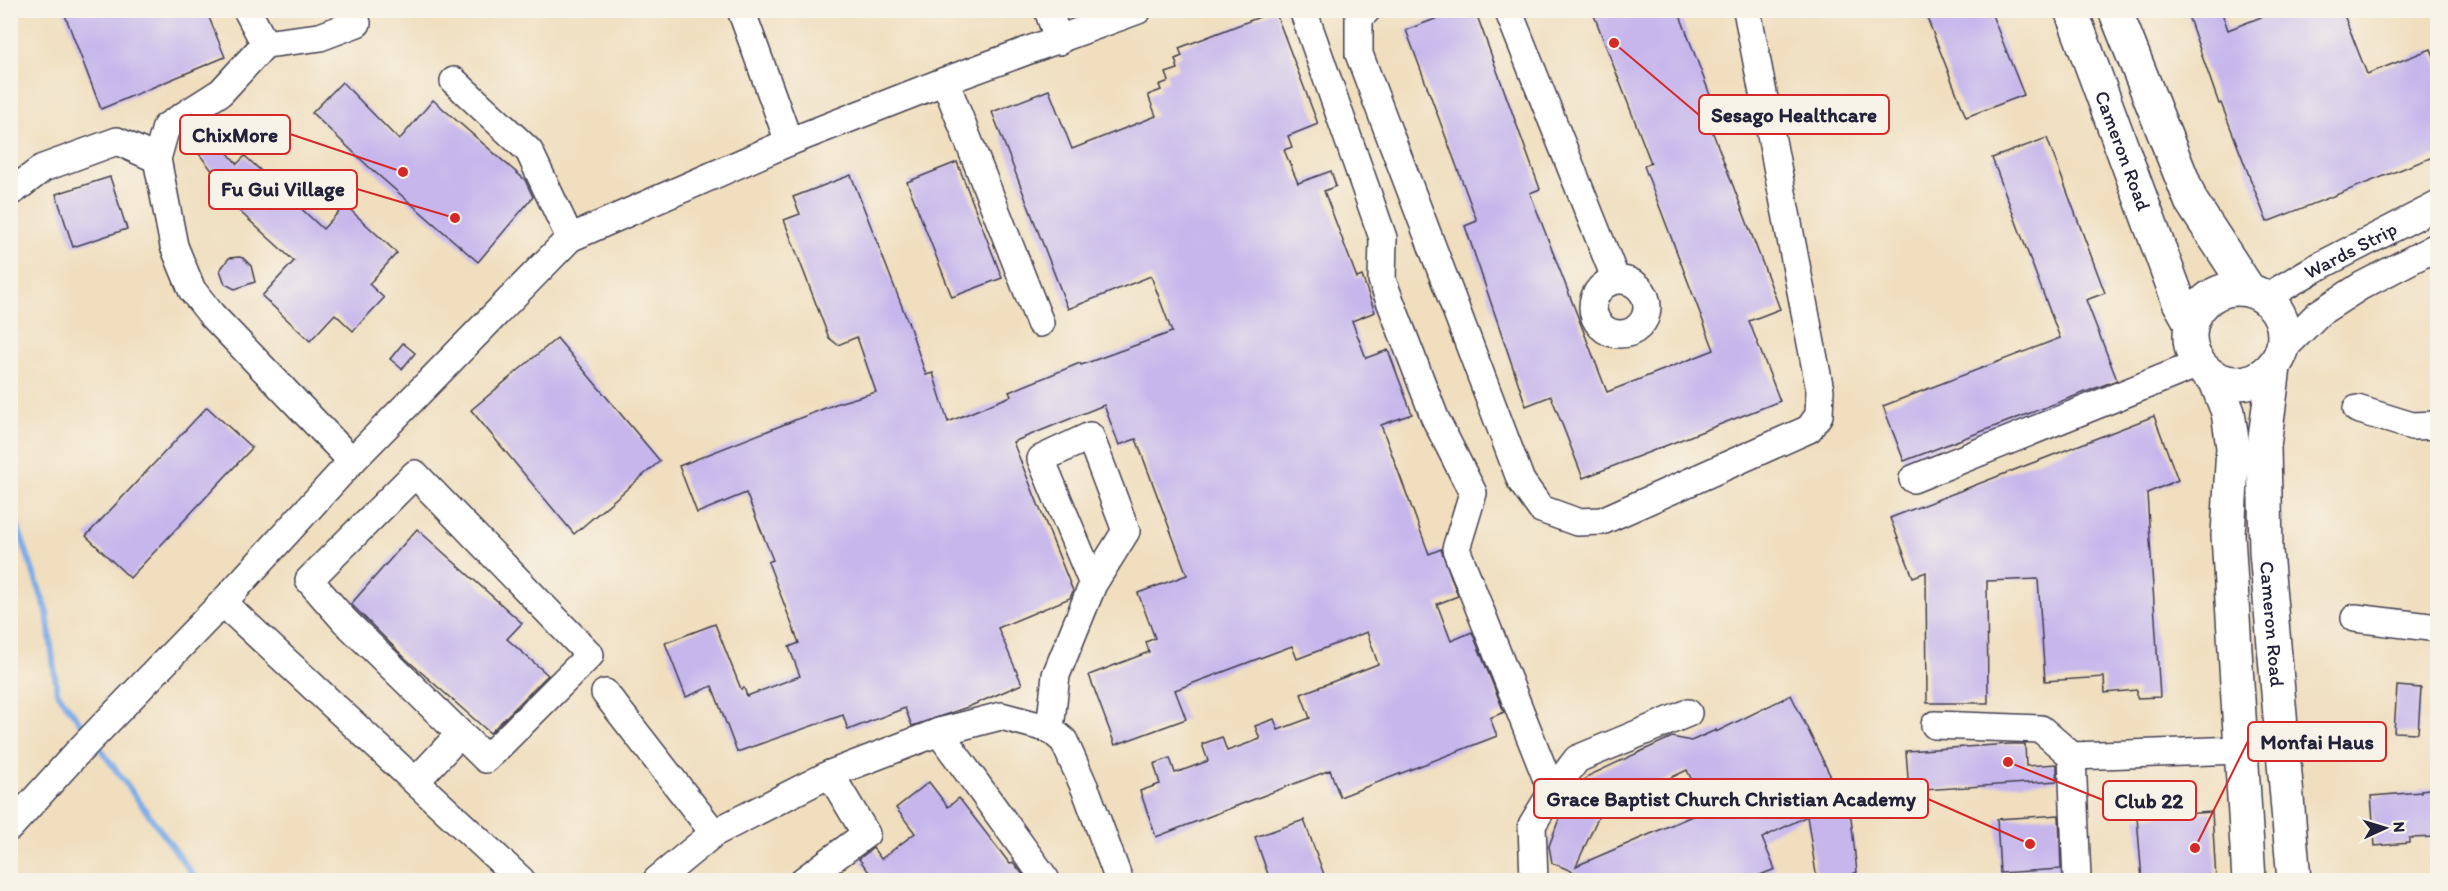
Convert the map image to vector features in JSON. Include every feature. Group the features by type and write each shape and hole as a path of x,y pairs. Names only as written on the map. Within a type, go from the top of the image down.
{"main road":[{"name":"Cameron Road","path":"2070,10 2179,302 2191,323"},
{"path":"2115,10 2191,201 2257,294 2280,315 2284,337 2278,358 2262,377 2247,384 2230,384 2206,372 2192,352 2189,337 2191,323 2198,309 2220,292 2235,289 2257,294"},
{"name":"Cameron Road","path":"2278,358 2264,446 2266,551 2294,880"},
{"name":"Cameron Road","path":"2206,372 2228,412 2233,447 2228,535 2249,880"}],"street":[{"path":"247,10 265,44"},
{"path":"741,10 789,142"},
{"path":"1047,10 1059,41"},
{"path":"10,827 76,754 225,600 352,461 570,238 789,142 945,81 1059,41 1138,10"},
{"path":"1303,10 1383,238 1382,280 1435,418 1473,493 1456,549 1552,792"},
{"path":"1367,10 1359,18 1359,54 1521,481 1541,509 1577,522 1602,521 1809,429 1819,415 1820,390 1747,10"},
{"path":"1508,10 1616,280"},
{"path":"352,461 211,314 192,290 174,246 157,159 166,127 221,92 265,44 320,37 357,24"},
{"path":"454,81 529,151 570,238"},
{"path":"945,81 1040,323"},
{"path":"14,190 43,168 117,141 157,159"},
{"name":"Wards Strip","path":"2257,294 2312,270 2438,205"},
{"name":"Wards Strip","path":"2278,358 2319,313 2361,286 2438,246"},
{"path":"1913,479 2206,372"},
{"path":"2357,409 2412,426 2438,425"},
{"path":"1050,729 1056,675 1093,584 1126,531 1090,436 1041,459 1093,584"},
{"path":"415,474 590,655 486,759 460,734 345,621 309,580 415,474"},
{"path":"225,600 234,612 521,880"},
{"path":"2355,618 2438,628"},
{"path":"605,693 714,833"},
{"path":"1534,880 1532,825 1552,792 1577,759 1688,713"},
{"path":"657,880 714,833 830,774 939,732 1001,716 1050,729 1064,741 1119,880"},
{"path":"1935,725 2041,729 2072,756 2240,750"},
{"path":"939,732 1046,880"},
{"path":"416,781 460,734"},
{"path":"2072,756 2077,880"},
{"path":"804,880 866,834 830,774"}],"building":[{"path":"63,10 206,10 225,57 101,109"},
{"path":"1459,10 1475,10 1540,189 1530,193 1607,392 1714,350 1644,166 1651,163 1592,10 1678,10 1718,116 1708,120 1780,309 1749,321 1780,401 1583,478 1551,396 1526,406 1465,226 1477,221 1406,30"},
{"path":"1924,10 1990,10 2024,95 1966,117"},
{"path":"2186,10 2221,10 2228,30 2279,10 2342,10 2367,74 2431,49 2438,66 2438,155 2267,222 2221,103 2219,104"},
{"path":"1275,11 1318,124 1288,136 1292,147 1284,150 1298,183 1331,171 1336,186 1324,191 1357,278 1362,276 1375,312 1352,321 1366,358 1388,350 1412,414 1381,425 1429,554 1441,549 1458,596 1437,604 1451,641 1472,632 1504,712 1490,718 1497,736 1340,797 1330,770 1156,837 1140,791 1160,784 1154,764 1170,758 1175,773 1208,761 1202,744 1222,737 1227,751 1260,739 1255,726 1274,719 1278,730 1310,718 1301,694 1378,664 1367,632 1297,659 1292,646 1175,690 1186,719 1115,745 1089,675 1149,652 1146,642 1155,638 1138,593 1187,575 1136,439 1119,445 1104,405 1013,442 1073,591 1070,598 998,628 1022,684 968,707 912,726 905,708 848,730 843,715 737,752 712,686 686,697 665,643 715,624 741,689 744,688 747,696 800,676 789,647 799,643 768,562 773,560 746,493 697,513 679,466 838,403 876,392 857,337 838,345 829,338 784,220 800,214 793,197 851,175 926,375 933,373 948,422 1011,396 1009,392 1080,363 1081,365 1172,332 1151,276 1068,309 992,112 1049,90 1072,149 1156,116 1148,95 1161,90 1159,85 1169,81 1166,73 1178,69 1175,59 1182,56 1179,48"},
{"path":"342,82 399,140 433,100 525,180 533,197 478,262 369,167 312,113"},
{"path":"2047,138 2105,293 2086,300 2117,380 1904,461 1883,406 2060,338 1992,158"},
{"path":"217,140 237,164 245,156 323,229 345,205 397,253 369,284 384,298 353,331 335,314 310,341 262,296 294,261 215,189 221,182 199,154"},
{"path":"957,162 1002,278 952,297 907,182"},
{"path":"110,177 127,229 73,247 56,194"},
{"path":"239,257 251,266 255,282 235,289 225,284 220,270 229,258"},
{"path":"557,338 660,461 574,534 471,410"},
{"path":"403,343 415,353 402,369 390,359"},
{"path":"207,407 252,448 130,578 86,536"},
{"path":"2154,416 2178,480 2147,493 2160,697 2137,698 2137,690 2105,693 2104,677 2045,681 2038,579 1987,581 1988,703 1927,703 1926,572 1913,577 1890,518"},
{"path":"417,529 522,623 507,639 548,675 490,733 405,658 351,604"},
{"path":"2397,686 2421,688 2418,733 2394,732"},
{"path":"1791,695 1851,818 1857,872 1840,880 1817,880 1807,816 1762,838 1775,869 1748,880 1593,880 1552,863 1549,846 1566,800 1588,776 1672,737 1691,741 1716,730 1716,732","holes":["1687,770 1706,810 1576,866 1601,811"]},
{"path":"2025,744 2026,766 2057,764 2057,781 1909,791 1906,751"},
{"path":"929,782 948,807 959,798 1010,864 1013,862 1027,880 875,880 859,859 873,848 881,859 915,833 896,808"},
{"path":"2438,788 2438,837 2409,838 2409,843 2375,846 2371,796 2421,792 2421,790"},
{"path":"2212,812 2216,880 2142,880 2137,817"},
{"path":"2059,815 2061,869 2000,873 1997,819"},
{"path":"1304,820 1326,880 1270,880 1255,837"}],"waterway":[{"path":"10,504 47,612 57,692 88,733"},
{"path":"96,743 197,880"}],"place":[{"name":"Sesago Healthcare","path":"1614,43"},
{"name":"ChixMore","path":"403,172"},
{"name":"Fu Gui Village","path":"455,218"},
{"name":"Club 22","path":"2008,762"},
{"name":"Grace Baptist Church Christian Academy","path":"2030,844"},
{"name":"Monfai Haus","path":"2195,848"}]}
